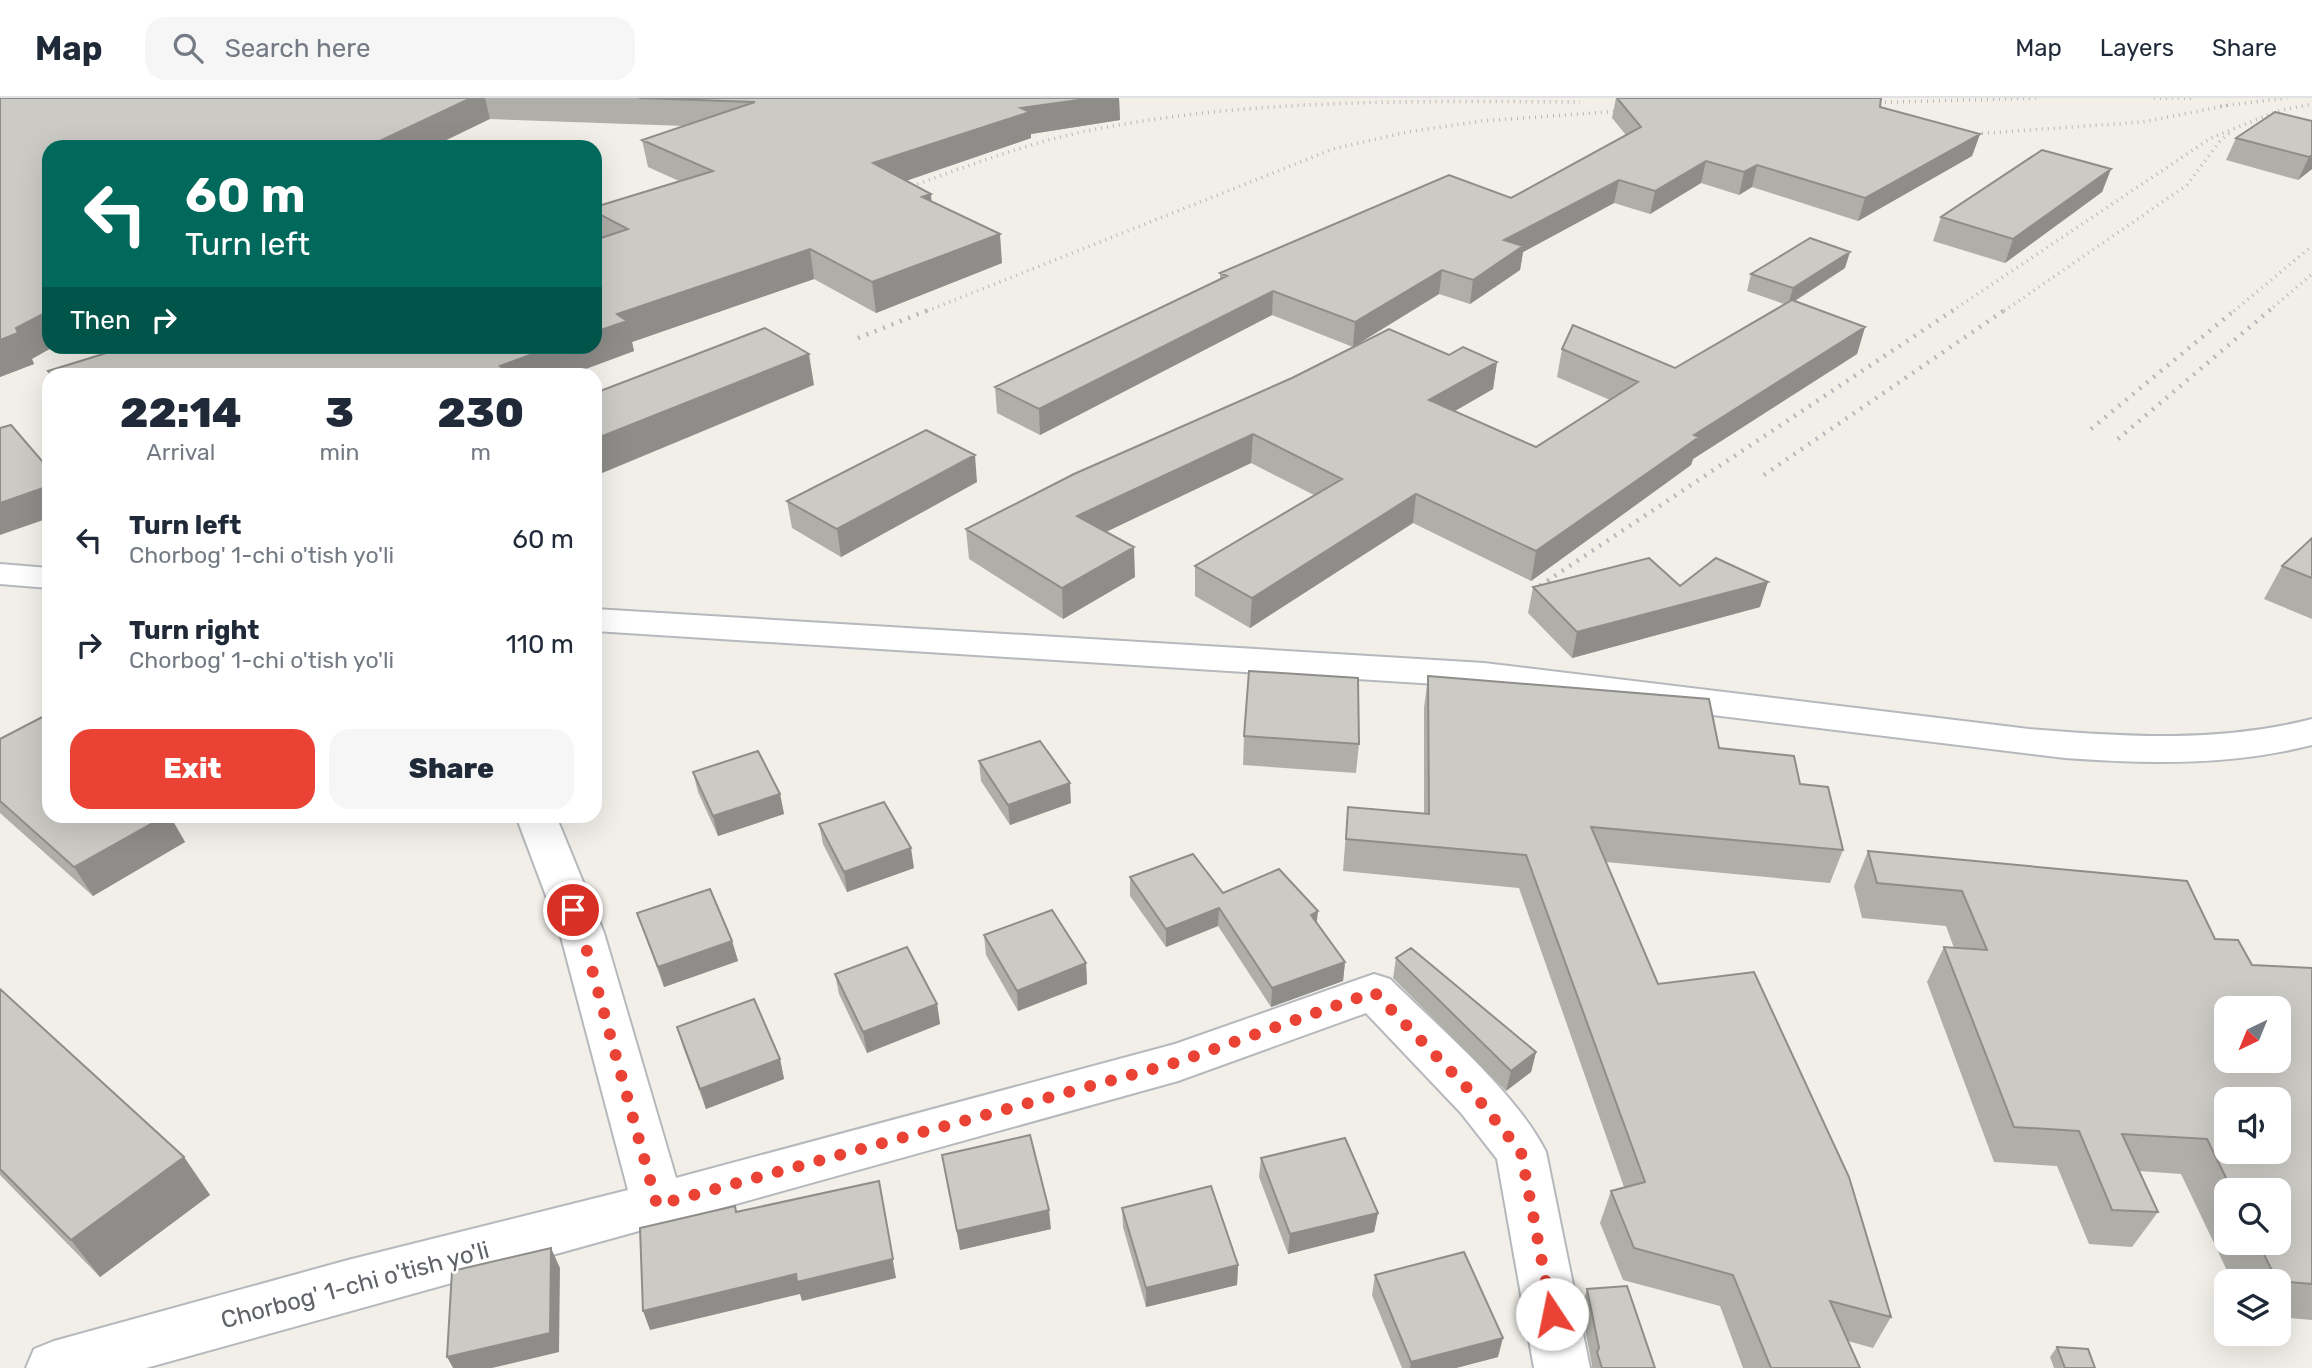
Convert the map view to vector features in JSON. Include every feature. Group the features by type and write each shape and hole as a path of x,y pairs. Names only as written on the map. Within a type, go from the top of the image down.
{"street":[{"path":"0,574 42,577"},
{"path":"602,620 1484,675 2029,742 2105,748 2216,751 2251,747 2312,732"},
{"path":"539,823 582,933 657,1205"},
{"name":"Chorbog' 1-chi o'tish yo'li","path":"54,1368 348,1285 657,1205 1178,1062 1374,992 1478,1099 1521,1152 1562,1368"}],"building":[{"path":"0,98 471,98 382,140 42,140 42,315 16,328 18,333 0,340"},
{"path":"639,98 1093,98 1021,108 1030,112 873,163 931,194 922,197 1000,234 872,282 810,249 617,314 627,321 602,330 602,238 628,229 602,216 602,205 713,171 642,140 755,102"},
{"path":"1617,98 1881,98 1880,107 1980,134 1865,198 1757,165 1744,172 1706,161 1655,191 1619,180 1504,240 1523,246 1473,280 1442,270 1355,322 1273,291 1039,409 995,387 1227,276 1220,273 1449,175 1511,198 1641,127"},
{"path":"2275,112 2312,121 2312,155 2309,157 2236,138"},
{"path":"2042,150 2111,169 2013,239 1941,217"},
{"path":"1810,238 1850,252 1793,288 1751,274"},
{"path":"1792,300 1865,327 1694,435 1699,437 1536,551 1416,494 1252,598 1195,566 1342,479 1253,434 1077,516 1134,547 1062,588 966,529 1074,474 1292,378 1389,329 1449,355 1463,347 1497,362 1429,400 1536,447 1638,382 1562,349 1573,325 1675,368"},
{"path":"765,328 809,354 602,436 602,390"},
{"path":"103,354 533,354 500,366 503,368 58,368"},
{"path":"11,425 42,461 42,488 0,503 0,428"},
{"path":"926,430 975,455 837,529 787,501"},
{"path":"2312,538 2312,578 2282,566"},
{"path":"1649,558 1680,586 1716,558 1768,582 1577,632 1533,587"},
{"path":"1249,671 1358,678 1359,744 1244,736"},
{"path":"1428,676 1709,699 1719,748 1794,756 1800,784 1828,787 1843,850 1591,827 1658,984 1754,972 1849,1177 1891,1317 1830,1301 1860,1368 1771,1368 1733,1275 1634,1248 1611,1191 1645,1182 1526,855 1346,839 1348,807 1429,814"},
{"path":"42,717 42,823 153,823 74,867 0,801 0,739"},
{"path":"1040,741 1070,783 1008,805 979,761"},
{"path":"758,751 780,794 713,816 693,772"},
{"path":"884,802 911,848 844,872 819,824"},
{"path":"1868,851 2187,881 2215,939 2238,940 2252,965 2312,968 2312,1284 2291,1282 2291,1269 2271,1269 2264,1255 2291,1255 2291,1178 2226,1178 2219,1164 2291,1164 2291,1087 2214,1087 2214,1153 2207,1139 2122,1134 2158,1212 2112,1210 2079,1131 2014,1127 1944,947 1987,950 1962,891 1877,883"},
{"path":"1193,854 1223,893 1279,869 1318,911 1311,915 1345,962 1272,988 1219,908 1166,929 1130,877"},
{"path":"710,889 732,941 658,967 637,913"},
{"path":"1052,910 1086,963 1017,991 984,935"},
{"path":"907,947 937,1004 863,1032 835,974"},
{"path":"1411,948 1536,1052 1511,1071 1396,958"},
{"path":"0,989 184,1157 71,1240 0,1169"},
{"path":"754,999 780,1059 700,1089 677,1027"},
{"path":"1030,1135 1049,1210 957,1231 942,1155"},
{"path":"1345,1138 1378,1213 1290,1234 1261,1158"},
{"path":"879,1181 893,1259 797,1282 796,1274 643,1311 640,1228 735,1206 736,1212"},
{"path":"1211,1186 1238,1265 1146,1288 1122,1208"},
{"path":"551,1248 550,1333 447,1357 452,1271"},
{"path":"1464,1252 1503,1338 1411,1362 1375,1275"},
{"path":"1627,1286 1655,1368 1602,1368 1587,1289"},
{"path":"2057,1347 2088,1349 2095,1368 2065,1368"}],"railway":[{"path":"1861,103 2037,98"},
{"path":"2154,98 2194,98"},
{"path":"2229,105 2287,98"},
{"path":"895,192 1031,145 1077,133 1201,113 1391,102 1580,102"},
{"path":"1952,311 2211,138 2278,111 2312,104"},
{"path":"1958,135 2143,122 2229,105"},
{"path":"2221,106 2229,105"},
{"path":"927,311 1333,149 1407,132 1482,121 1634,110"},
{"path":"2004,311 2187,185 2220,141 2230,133"},
{"path":"2234,311 2312,246"},
{"path":"2269,311 2312,274"},
{"path":"858,338 931,309"},
{"path":"1764,475 2006,309"},
{"path":"2091,429 2236,309"},
{"path":"2118,439 2271,309"},
{"path":"1547,581 1952,311"},
{"path":"1540,586 1550,580"}],"route":[{"path":"573,910 582,933 657,1205 1178,1062 1374,992 1478,1099 1521,1152 1552,1314"}]}
